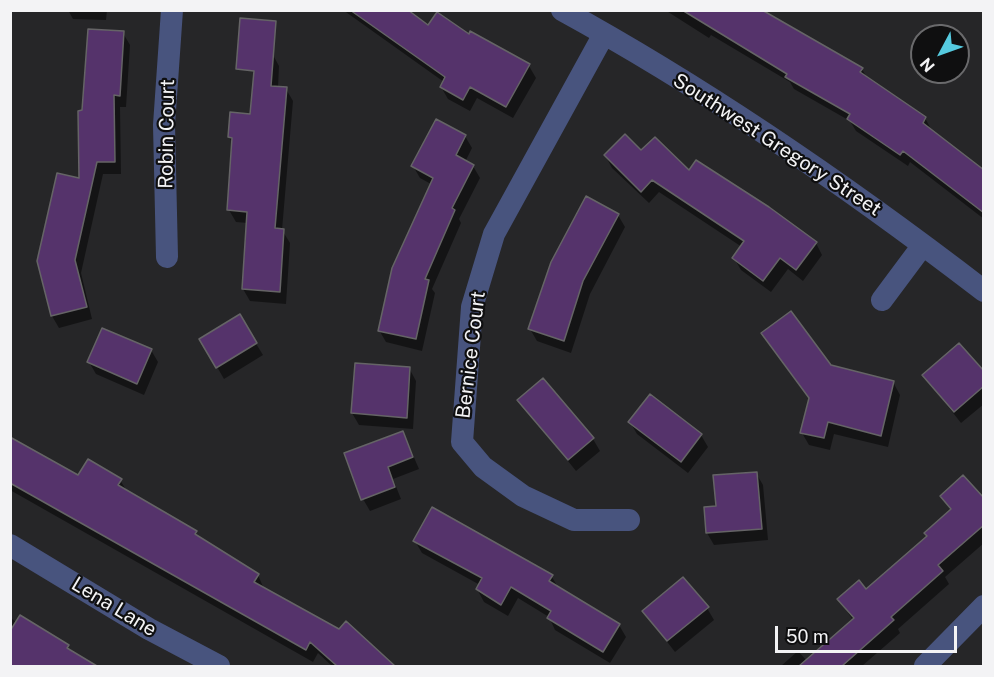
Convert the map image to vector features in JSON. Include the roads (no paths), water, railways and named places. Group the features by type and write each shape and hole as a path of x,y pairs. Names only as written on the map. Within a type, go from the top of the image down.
{"street":[{"name":"Robin Court","path":"167,258 164,125 172,10"},
{"name":"Southwest Gregory Street","path":"562,10 604,33 764,134 923,245 984,291"},
{"name":"Bernice Court","path":"604,33 494,234 472,307 462,442 483,467 523,496 574,519 629,520"},
{"path":"882,300 923,245"},
{"name":"Lena Lane","path":"10,545 149,629 219,666"},
{"path":"925,666 984,606"}]}
